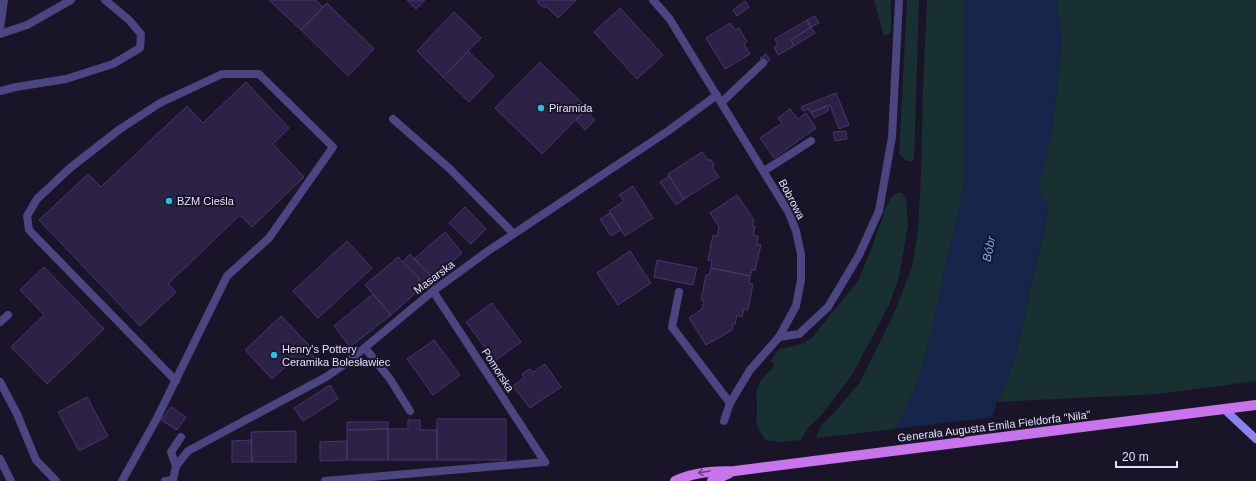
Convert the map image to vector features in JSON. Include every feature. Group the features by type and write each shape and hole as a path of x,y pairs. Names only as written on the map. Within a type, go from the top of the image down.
{"main road":[{"name":"Generała Augusta Emila Fieldorfa \"Nila\"","path":"675,481 692,474 713,471 734,471 771,465 1256,405"},
{"path":"1224,409 1256,439"},
{"name":"Generała Augusta Emila Fieldorfa \"Nila\"","path":"712,481 734,471"}],"street":[{"path":"0,29 4,0"},
{"path":"0,34 27,25 71,0"},
{"path":"0,91 66,79 113,64 140,48 141,34 129,20 105,0"},
{"name":"Bobrowa","path":"653,0 670,18 789,213 796,231 801,254 800,280 796,306 779,337 750,370 730,403 724,421"},
{"path":"779,337 799,334 828,307 859,255 879,211 892,138 899,0"},
{"name":"Masarska","path":"170,481 176,466 188,451 326,377 364,348 433,291 513,233 668,130 720,99 763,63"},
{"path":"122,481 176,381 227,276 269,238 333,147 259,74 222,74 160,103 120,129 70,168 37,199 28,216 29,230 176,381"},
{"path":"392,118 450,169 513,233"},
{"path":"764,171 811,141"},
{"name":"Pomorska","path":"325,481 544,462 433,291"},
{"path":"679,292 672,327 730,403"},
{"path":"0,322 8,315"},
{"path":"364,348 390,379 410,411"},
{"path":"0,382 17,414 36,460 56,481"},
{"path":"176,466 171,452 181,437"},
{"path":"0,459 11,481"}],"green space":[{"path":"874,0 891,0 891,33 884,36"},
{"path":"907,0 919,0 914,161 907,161 899,154"},
{"path":"927,0 964,0 965,178 932,332 917,382 903,415 895,429 816,438 821,426 860,382 895,311 912,267 918,231"},
{"path":"1056,0 1256,0 1256,381 1159,394 997,402 1007,383 1020,336 1049,207 1038,189 1052,133 1062,42"},
{"path":"897,193 902,193 906,199 908,225 899,277 889,305 852,375 823,413 808,428 801,440 780,442 766,440 757,426 756,394 759,384 765,375 775,365 771,361 779,349 798,345 811,339 858,281 885,210 891,197"}],"water":[{"name":"Bóbr","path":"964,0 1056,0 1062,42 1052,133 1038,189 1049,206 1020,336 1007,383 997,402 974,475 865,481 903,415 917,382 932,332 943,277 956,225 965,178"}],"pier":[{"path":"994,417 973,481 863,481 893,429"}],"building":[{"path":"269,0 316,0 323,7 301,30"},
{"path":"407,0 425,0 416,9"},
{"path":"538,0 576,0 558,18 547,7 543,7 538,3"},
{"path":"745,1 749,7 737,16 733,10"},
{"path":"327,3 374,49 348,76 301,30"},
{"path":"620,8 663,55 637,79 594,32"},
{"path":"454,12 481,38 443,77 417,51"},
{"path":"815,16 819,23 811,27 807,20"},
{"path":"807,20 811,27 791,40 794,46 778,55 774,47 778,45 775,39"},
{"path":"730,23 735,30 739,28 747,42 744,44 750,54 725,69 706,38"},
{"path":"811,27 815,33 794,46 791,40"},
{"path":"468,51 494,76 469,102 443,77"},
{"path":"766,54 770,60 765,64 760,58"},
{"name":"Piramida","path":"540,62 587,108 542,154 495,108"},
{"name":"BZM Cieśla","path":"246,82 289,128 273,144 304,177 252,227 240,215 168,284 176,292 140,326 39,220 88,174 101,187 187,106 203,123"},
{"path":"836,93 849,125 839,129 830,105 810,113 809,109 803,111 801,107"},
{"path":"827,106 829,110 814,118 811,112"},
{"path":"790,109 798,119 806,113 816,128 774,158 760,138 782,123 778,118"},
{"path":"586,110 595,120 585,130 576,120"},
{"path":"846,131 847,139 835,141 833,132"},
{"path":"702,152 708,160 711,160 714,164 713,168 719,177 684,199 668,174"},
{"path":"669,176 684,199 676,205 660,182"},
{"path":"633,186 653,218 625,236 609,211 624,201 619,195"},
{"path":"737,195 754,220 752,226 755,226 753,235 758,236 757,244 761,245 755,270 752,270 750,276 711,268 712,261 708,260 713,235 717,236 719,227 710,213"},
{"path":"465,207 486,229 471,244 449,223"},
{"path":"610,213 621,230 611,236 600,219"},
{"path":"445,232 462,253 433,278 414,259"},
{"path":"347,241 372,268 318,318 293,291"},
{"path":"630,251 651,283 618,305 597,273"},
{"path":"410,254 433,278 420,289 419,278 403,262"},
{"path":"398,257 419,278 420,289 391,315 365,285"},
{"path":"657,260 697,268 693,285 654,277"},
{"path":"44,267 104,329 47,384 11,347 44,315 20,290"},
{"path":"711,268 750,276 749,283 753,284 748,310 744,309 742,317 737,315 732,330 706,345 689,318 702,309 704,301 701,300 706,275 709,275"},
{"path":"373,294 391,315 350,347 334,326"},
{"path":"492,303 521,342 495,361 466,322"},
{"path":"281,316 309,345 306,348 314,357 302,368 294,359 272,379 245,350"},
{"path":"434,340 460,375 433,395 407,359"},
{"path":"545,364 561,387 530,408 513,386 524,378 522,374 530,369 533,372"},
{"path":"330,385 338,399 303,421 294,408"},
{"path":"87,397 108,436 79,451 58,412"},
{"path":"171,407 186,417 177,430 161,420"},
{"path":"437,419 506,419 506,460 437,460"},
{"path":"408,420 420,420 420,430 437,430 437,460 388,460 388,429 408,429"},
{"path":"347,422 388,422 388,429 347,430"},
{"path":"388,429 388,460 347,460 347,430"},
{"path":"296,431 296,462 252,462 251,432"},
{"path":"251,440 252,462 232,462 232,441"},
{"path":"347,441 347,460 320,461 320,442"}],"place":[{"name":"Piramida","path":"541,108"},
{"name":"BZM Cieśla","path":"169,201"},
{"name":"Henry's Pottery Ceramika Bolesławiec","path":"274,355"}]}
